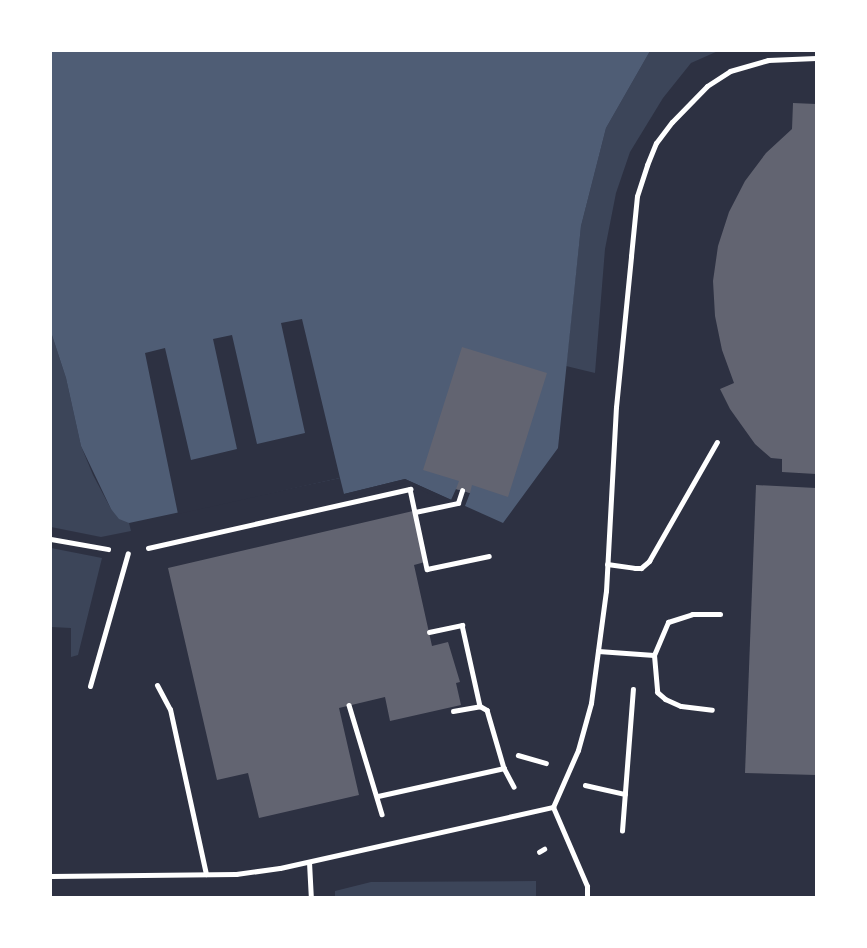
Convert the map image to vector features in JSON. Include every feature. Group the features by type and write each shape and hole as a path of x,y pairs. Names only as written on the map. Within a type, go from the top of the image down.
{"lane":[{"path":"587,897 587,886 553,807 578,750 591,703 607,564 616,407 637,196 656,143 707,86 730,71 768,60 816,58"},
{"path":"607,564 642,568 649,561 717,442"},
{"path":"90,686 128,553"},
{"path":"712,710 681,706 657,692 654,655 668,622 692,614 720,614"},
{"path":"598,651 654,655"},
{"path":"157,685 170,709 205,874"},
{"path":"51,876 236,874 309,862 553,807"},
{"path":"309,862 311,897"}],"path":[{"path":"181,541 410,489 427,569 489,556"},
{"path":"415,512 458,503 463,491"},
{"path":"429,632 462,625 480,706"},
{"path":"622,831 634,679"},
{"path":"349,705 382,814"},
{"path":"453,711 480,706 487,710 504,768 514,787"},
{"path":"518,755 546,763"},
{"path":"378,796 504,768"},
{"path":"583,785 625,794"}],"shaded area":[{"path":"51,51 650,51 606,128 581,226 558,448 503,523 405,479 344,494 340,478 129,523 119,519 111,509 81,446 66,378 51,332"},
{"path":"650,51 718,51 691,63 663,98 630,152 616,193 605,249 595,373 566,366 581,226 606,128"},
{"path":"51,332 66,378 81,446 111,509 129,523 131,531 101,537 51,527"},
{"path":"51,548 102,558 78,655 71,657 71,628 51,627"},
{"path":"536,881 536,897 335,897 335,891 371,882"}],"pier":[{"path":"302,319 340,478 178,514 145,353 165,348 191,460 237,449 213,339 232,335 257,444 305,433 281,323"},
{"path":"405,479 451,500 456,489 470,493 465,506 459,507 405,483 345,497 344,494"}],"building":[{"path":"793,103 816,104 816,474 782,472 782,459 771,458 755,444 730,409 720,389 734,383 722,350 715,316 713,281 718,246 729,212 745,181 766,153 792,129"},
{"path":"462,347 547,373 508,497 472,485 470,493 456,489 459,481 423,470"},
{"path":"756,485 816,488 816,775 745,773"},
{"path":"413,511 425,562 414,565 432,646 448,642 460,682 456,683 461,705 390,721 385,697 339,708 359,795 259,818 248,773 217,780 168,568"}]}
